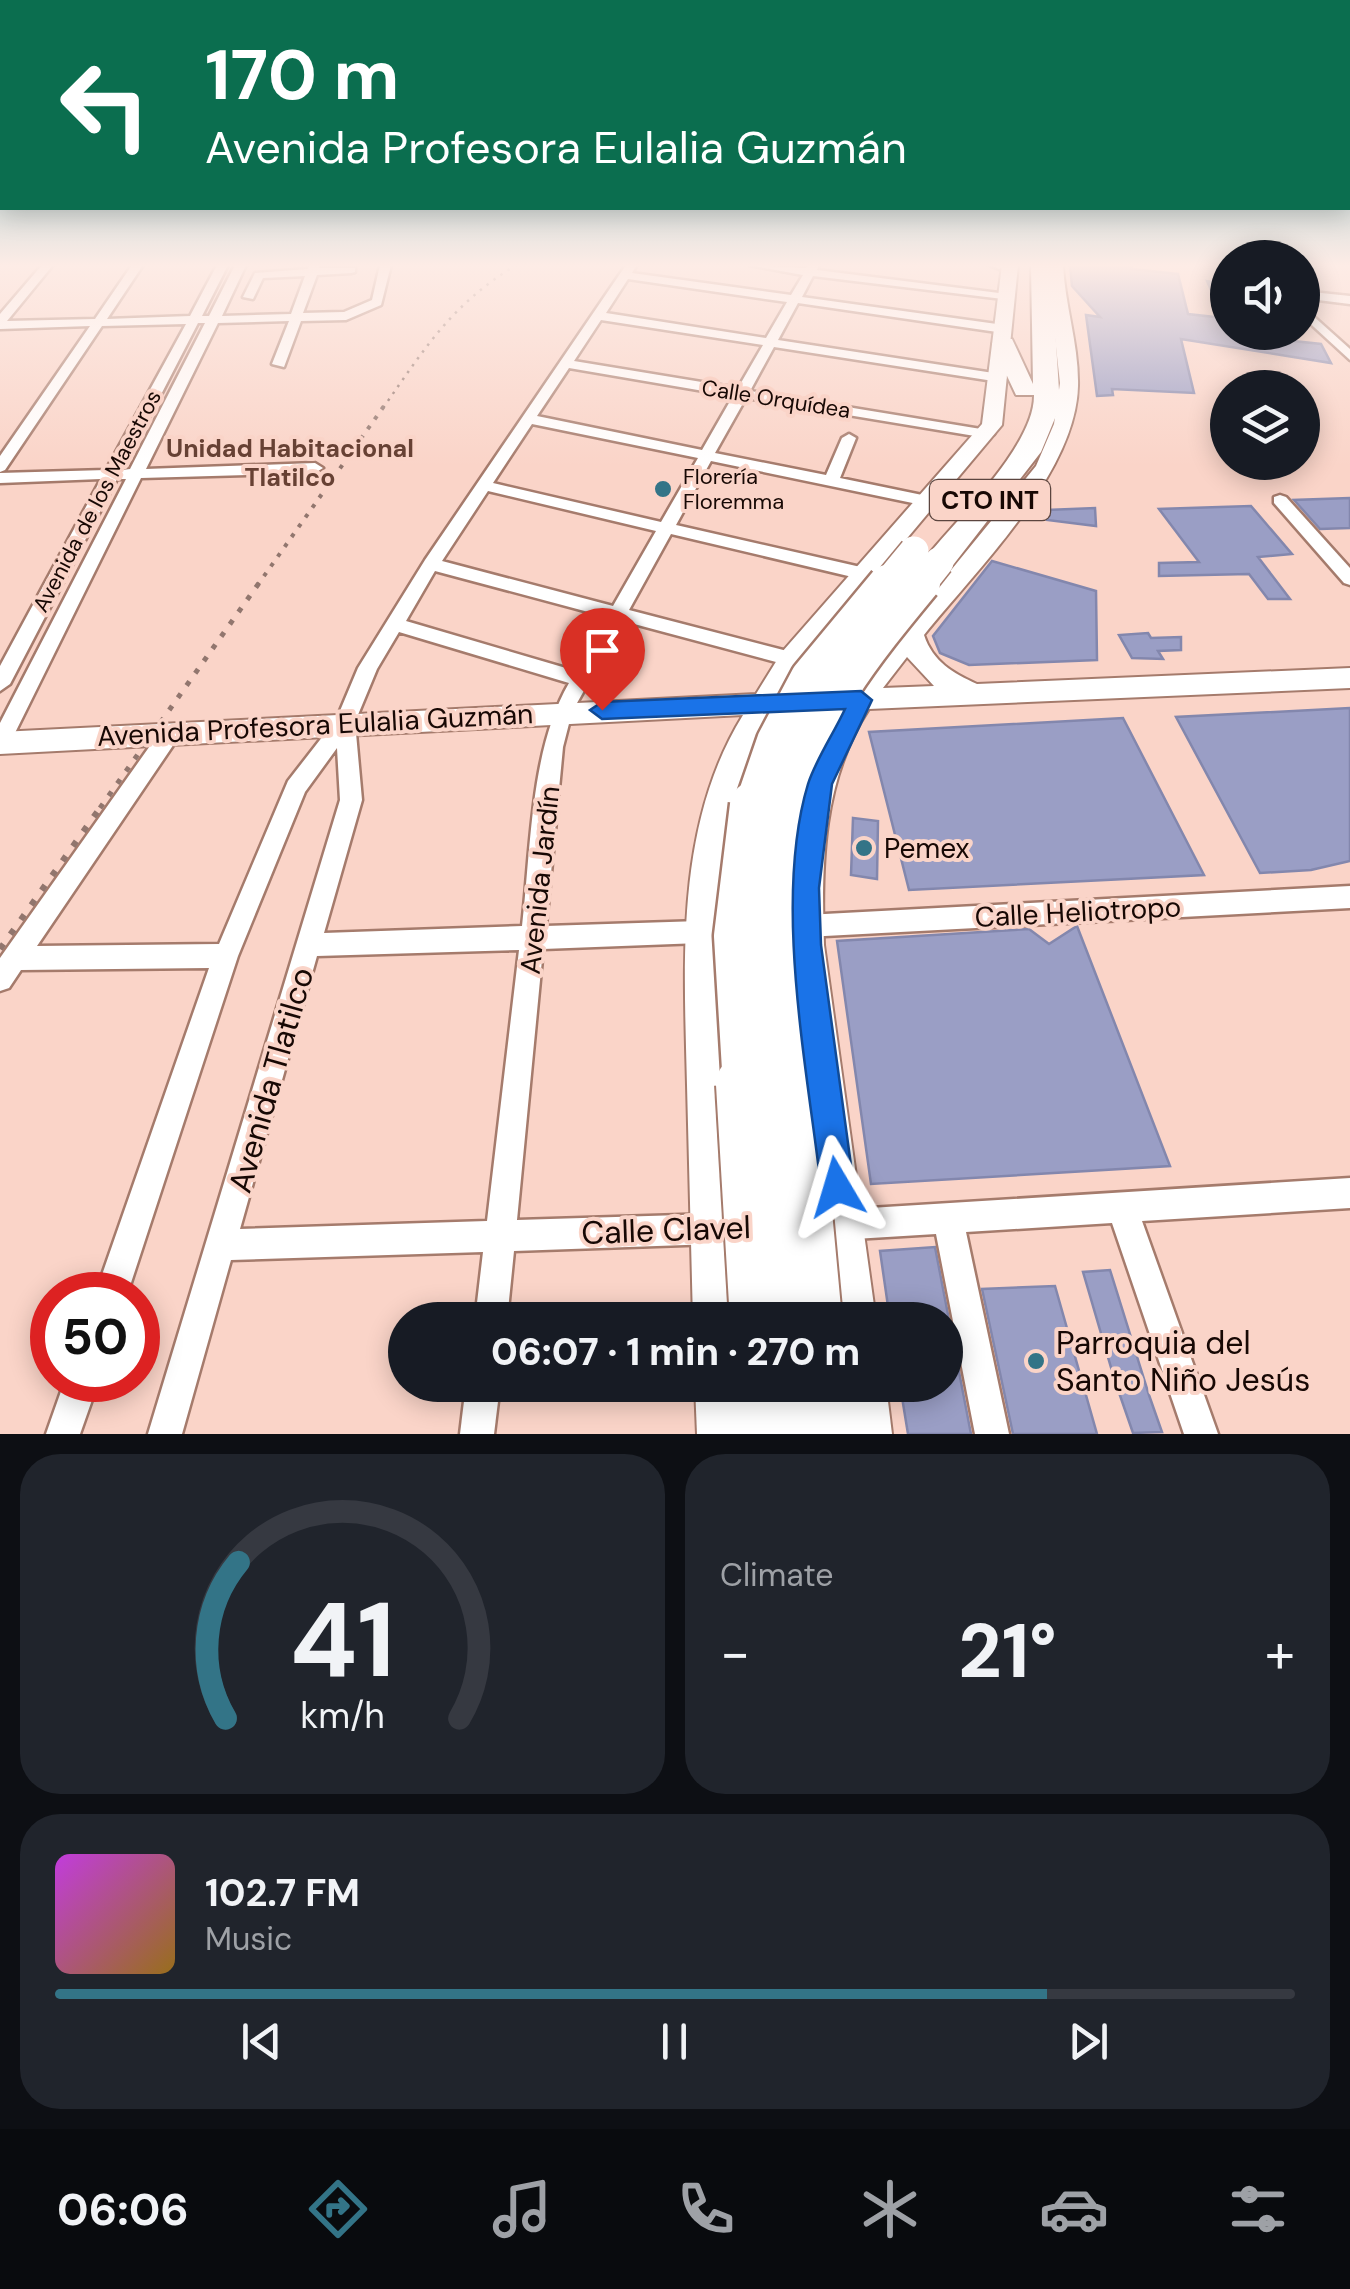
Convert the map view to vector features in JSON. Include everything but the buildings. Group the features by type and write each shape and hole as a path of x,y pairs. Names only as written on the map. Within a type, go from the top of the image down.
{"highway":[{"path":"1007,332 1013,376 1024,387 1059,383 1067,355"},
{"name":"CTO INT","path":"758,1302 736,936 750,815 775,740 809,677 910,566 1028,452 1024,332"},
{"name":"CTO INT","path":"1024,387 1032,332"},
{"name":"CTO INT","path":"812,1302 778,952 777,904 786,831 800,771 829,706 910,566"},
{"path":"764,1402 766,1434"},
{"path":"822,1402 825,1434"}],"main road":[{"name":"CTO INT","path":"714,1302 700,932 717,814 739,746 791,659 1058,446 1070,401 1072,369 1065,332"},
{"name":"CTO INT","path":"852,1302 807,936 809,847 820,784 861,700 910,634 910,566 927,501 1024,387"},
{"path":"910,634 915,652 928,669 976,694"},
{"name":"Avenida Profesora Eulalia Guzmán","path":"0,743 345,722 1350,678"},
{"path":"719,1402 720,1434"},
{"path":"865,1402 869,1434"}],"street":[{"path":"0,467 92,332"},
{"name":"Avenida de los Maestros","path":"0,684 187,332"},
{"name":"Avenida de los Maestros","path":"0,743 208,332"},
{"path":"279,364 292,332"},
{"path":"119,1272 226,956 296,788 345,722 394,624 431,564 587,332"},
{"path":"705,332 1024,387"},
{"name":"Avenida Jardín","path":"493,1302 553,747 562,712 777,332"},
{"path":"1325,332 1350,356"},
{"name":"Calle Orquídea","path":"566,364 987,434"},
{"path":"154,394 179,392"},
{"path":"530,420 927,501"},
{"path":"831,481 849,438"},
{"path":"0,478 315,468"},
{"path":"485,486 669,528 910,566"},
{"path":"1280,500 1350,580"},
{"path":"431,564 791,659"},
{"path":"54,577 84,576"},
{"path":"394,624 580,679"},
{"name":"Avenida Tlatilco","path":"164,1434 351,800 345,722"},
{"path":"7,968 171,732"},
{"name":"Calle Heliotropo","path":"700,932 739,948 807,936 1350,897"},
{"path":"310,945 700,932"},
{"path":"7,968 226,956"},
{"name":"Calle Clavel","path":"222,1245 842,1224 1350,1193"},
{"path":"1122,1207 1201,1434"},
{"path":"948,1218 992,1434"},
{"path":"64,1434 75,1402"},
{"path":"477,1434 481,1402"}],"railway":[{"path":"383,408 439,332"},
{"path":"257,586 384,406"},
{"path":"100,808 259,583"},
{"path":"0,949 102,805"}],"place":[{"name":"Florería Floremma","path":"663,489"},
{"name":"Pemex","path":"864,848"},
{"name":"Parroquia del Santo Niño Jesús","path":"1036,1361"}],"district":[{"name":"Unidad Habitacional Tlatilco","path":"290,462"}],"route":[{"path":"602,710 861,700 846,722 820,784 806,888 807,945 837,1187"}]}
